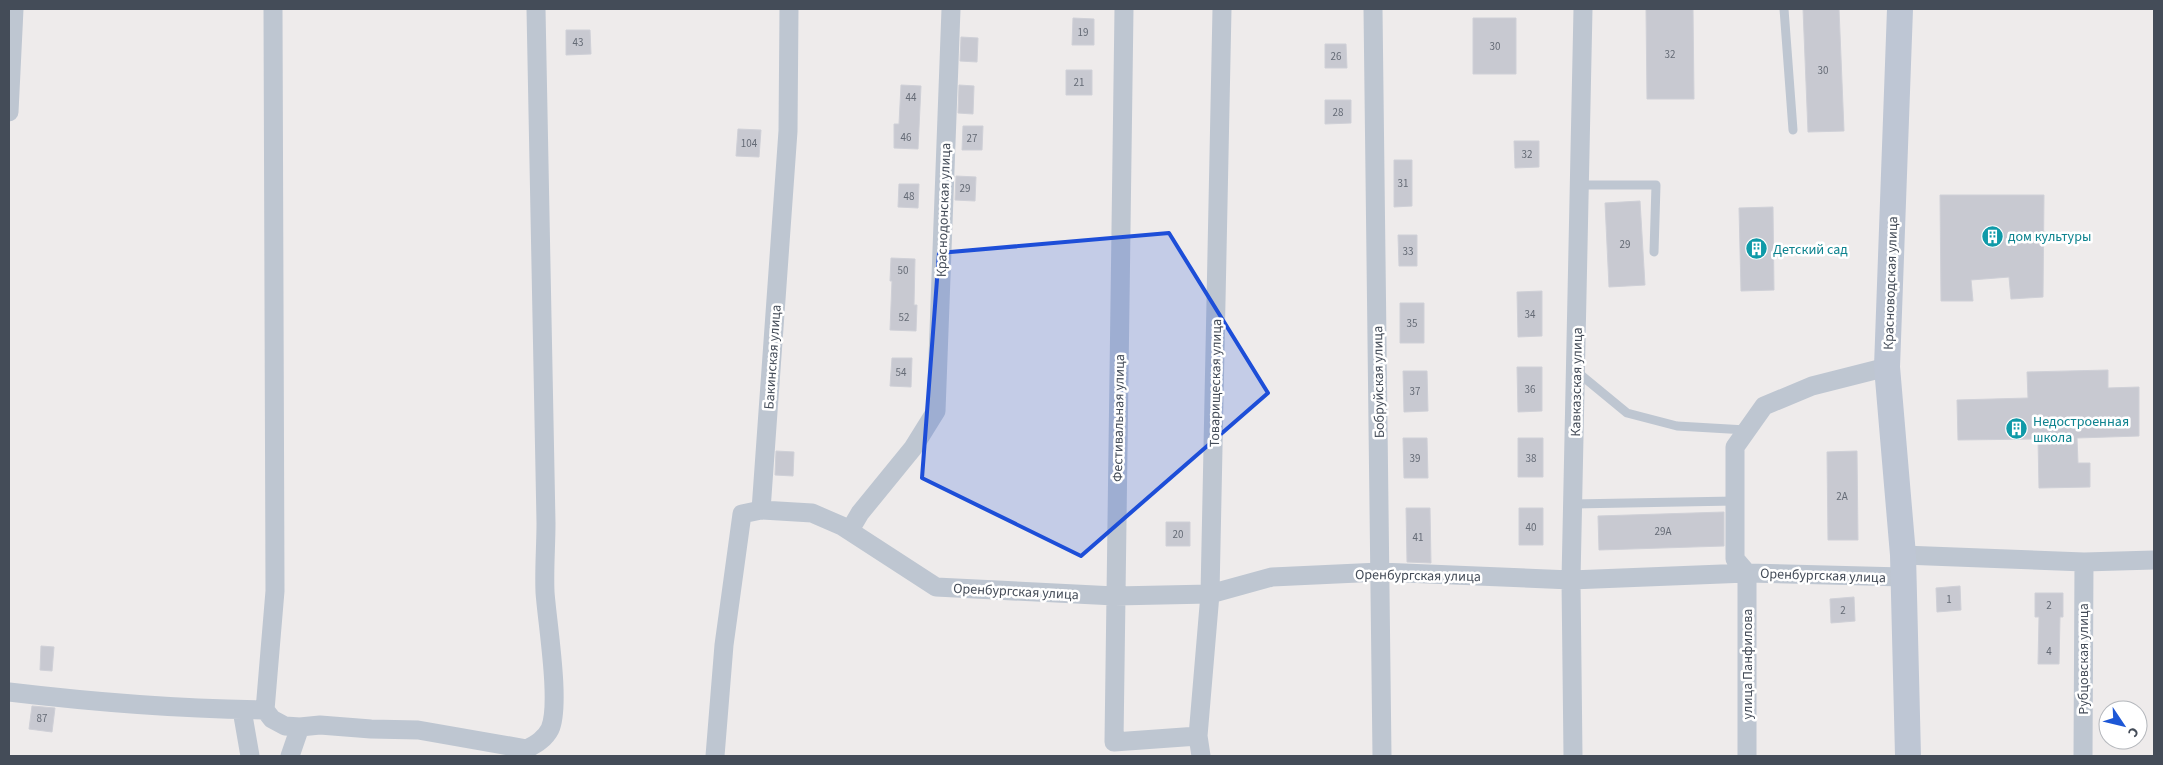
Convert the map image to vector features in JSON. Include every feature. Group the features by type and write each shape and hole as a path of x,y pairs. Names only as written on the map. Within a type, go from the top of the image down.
{"main road":[{"name":"Красноводская улица","path":"1887,367 1900,9"},
{"path":"1887,367 1903,566 1908,756"}],"street":[{"path":"9,112 14,9"},
{"path":"273,9 275,591 264,710 272,719 285,726 320,725 371,730 418,730 527,749 544,756"},
{"path":"527,749 540,741 550,729 554,708 550,632 545,591 546,523 536,9"},
{"name":"Бакинская улица","path":"761,510 788,130 788,9"},
{"name":"Краснодонская улица","path":"850,530 860,512 913,448 936,411 951,9"},
{"name":"Фестивальная улица","path":"1124,9 1114,742 1198,736"},
{"name":"Товарищеская улица","path":"1201,756 1198,736 1210,594 1222,9"},
{"name":"Бобруйская улица","path":"1373,9 1382,756"},
{"name":"Кавказская улица","path":"1573,756 1573,504 1583,9"},
{"name":"Красноводская улица","path":"1747,573 1736,559 1734,447 1764,406 1812,386 1887,367"},
{"path":"716,756 724,645 742,514 761,510 812,513 850,530"},
{"name":"Оренбургская улица","path":"850,530 936,587 1115,596 1210,594 1272,577 1380,572 1572,580 1903,566 2154,560"},
{"name":"Рубцовская улица","path":"2083,756 2084,562"},
{"name":"улица Панфилова","path":"1747,573 1747,756"},
{"path":"9,692 71,699 264,710"},
{"path":"242,710 250,756"},
{"path":"290,756 300,727"}],"lane":[{"path":"1784,9 1792,130"},
{"path":"1580,185 1656,185 1654,252"},
{"path":"1576,371 1627,413 1677,426 1746,430"},
{"path":"1573,504 1735,502"}],"highlighted area":[{"path":"1169,233 1268,393 1081,556 922,478 939,253"}],"building":[{"path":"1646,9 1693,9 1694,99 1647,99"},
{"path":"1803,9 1839,9 1844,131 1808,132"},
{"path":"1073,18 1094,19 1094,45 1072,45"},
{"path":"1473,18 1516,18 1516,74 1473,74"},
{"path":"566,30 590,30 591,54 566,55"},
{"path":"961,37 978,38 977,62 960,61"},
{"path":"1325,44 1346,44 1347,68 1325,68"},
{"path":"1066,70 1092,70 1092,95 1066,95"},
{"path":"901,85 921,86 918,149 894,148 894,124 899,124"},
{"path":"959,85 974,86 973,114 958,113"},
{"path":"1325,100 1351,100 1351,123 1325,124"},
{"path":"963,126 983,126 982,150 962,150"},
{"path":"738,129 761,130 759,157 736,156"},
{"path":"1514,141 1539,141 1539,167 1515,168"},
{"path":"1394,160 1412,160 1412,206 1394,207"},
{"path":"956,176 976,177 975,201 955,200"},
{"path":"899,184 919,184 918,208 898,207"},
{"name":"дом культуры","path":"1940,195 2044,195 2043,297 2011,299 2009,277 1971,280 1973,301 1941,301"},
{"path":"1640,201 1645,285 1609,287 1605,203"},
{"name":"Детский сад","path":"1773,207 1774,290 1741,291 1739,208"},
{"path":"1398,235 1417,235 1417,266 1399,266"},
{"path":"891,258 915,259 914,305 917,305 916,331 890,330"},
{"path":"1542,291 1542,336 1518,337 1517,292"},
{"path":"1400,303 1424,303 1424,343 1400,343"},
{"path":"892,358 912,358 911,387 890,386"},
{"path":"1517,367 1542,367 1542,411 1518,412"},
{"name":"Недостроенная школа","path":"2108,370 2108,388 2139,387 2139,436 2077,438 2078,463 2090,463 2090,487 2039,488 2038,439 1958,440 1957,400 2028,398 2027,372"},
{"path":"1403,371 1427,371 1428,411 1404,412"},
{"path":"1403,438 1427,438 1428,478 1404,478"},
{"path":"1518,438 1543,438 1543,477 1518,477"},
{"path":"776,451 794,452 793,476 775,475"},
{"path":"1857,451 1858,540 1828,540 1827,452"},
{"path":"1406,508 1430,508 1431,563 1407,562"},
{"path":"1519,508 1543,508 1543,545 1519,545"},
{"path":"1724,512 1724,546 1599,550 1598,516"},
{"path":"1166,522 1190,522 1190,546 1166,546"},
{"path":"1960,586 1961,610 1937,612 1936,588"},
{"path":"2035,593 2063,593 2063,617 2060,617 2059,664 2038,664 2039,617 2035,617"},
{"path":"1854,597 1855,621 1831,623 1830,599"},
{"path":"41,646 54,647 52,671 40,670"},
{"path":"32,706 55,708 52,732 29,729"}],"place":[{"name":"дом культуры","path":"1992,236"},
{"name":"Детский сад","path":"1757,249"},
{"name":"Недостроенная школа","path":"2017,429"}]}
